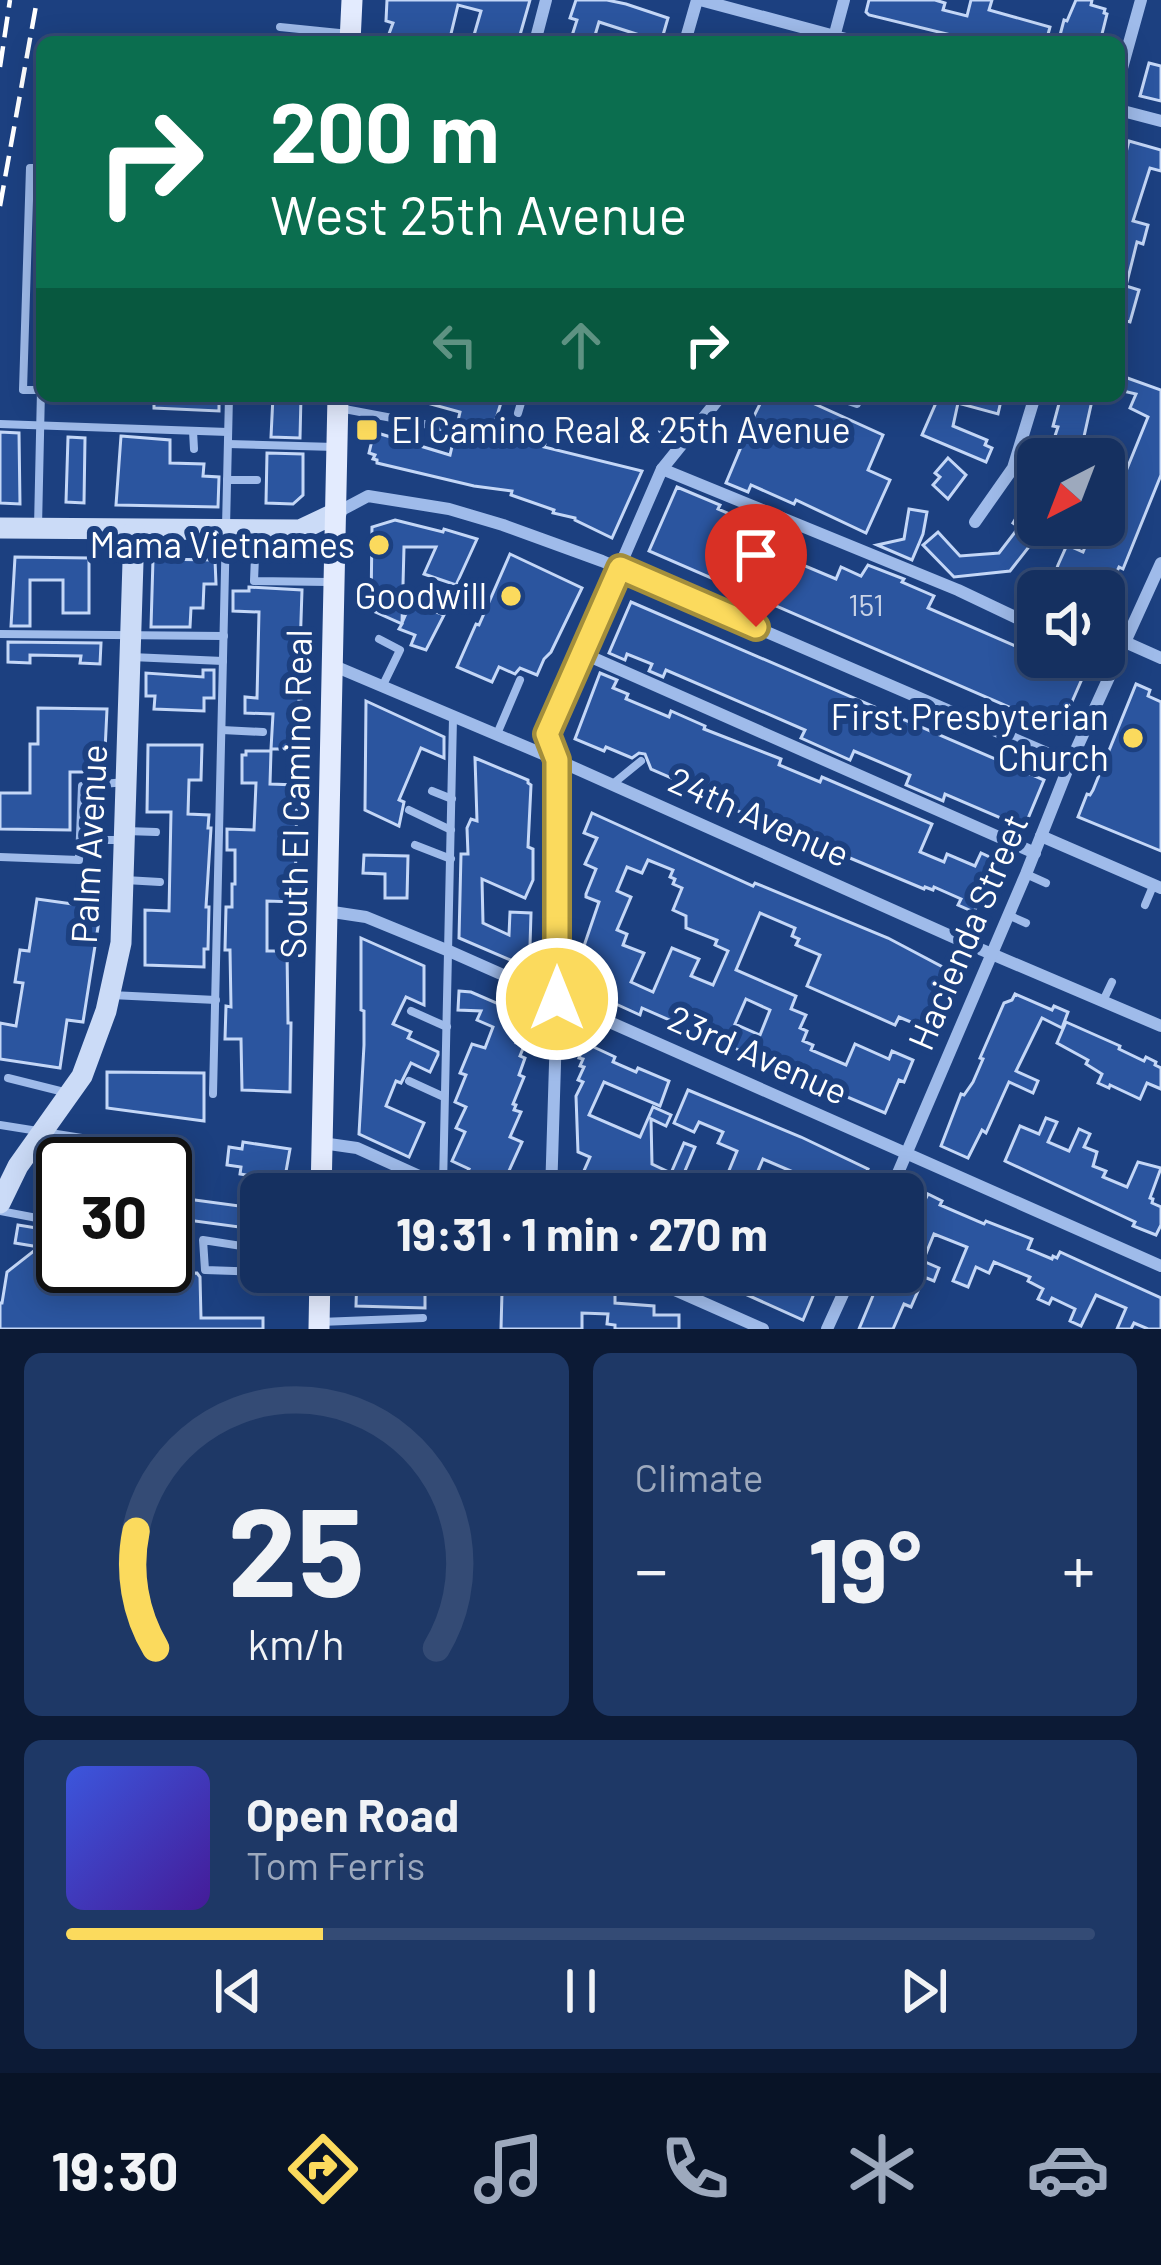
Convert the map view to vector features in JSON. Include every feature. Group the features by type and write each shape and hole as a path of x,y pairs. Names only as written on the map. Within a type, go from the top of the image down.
{"main road":[{"path":"350,36 352,0"},
{"name":"South El Camino Real","path":"321,1173 338,402"},
{"path":"319,1325 320,1293"}],"street":[{"path":"537,36 546,0"},
{"path":"687,36 699,0 824,36"},
{"path":"835,36 844,0"},
{"path":"1125,58 1142,0"},
{"path":"1125,112 1161,121"},
{"path":"551,1173 557,999 557,760 547,734 662,469 717,402"},
{"path":"975,522 1013,468 1033,402"},
{"path":"662,469 1017,618"},
{"path":"0,528 300,530 368,496 449,509 620,568 1070,763"},
{"name":"Palm Avenue","path":"0,1207 18,1166 82,1076 122,943 134,530"},
{"name":"Hacienda Street","path":"1125,642 1161,562"},
{"path":"1125,642 1161,658"},
{"path":"582,653 1035,853"},
{"name":"24th Avenue","path":"332,665 1161,1026"},
{"name":"Hacienda Street","path":"898,1173 1108,678"},
{"path":"1041,836 1157,886"},
{"name":"23rd Avenue","path":"326,911 366,917 449,951 1161,1266"},
{"path":"322,1143 357,1148 407,1173"},
{"path":"682,1293 763,1329"},
{"path":"827,1329 843,1293"}],"lane":[{"path":"280,27 337,36"},
{"path":"36,168 30,168 23,390 36,390"},
{"path":"38,529 41,402"},
{"path":"214,1094 229,402"},
{"path":"338,402 440,427"},
{"path":"518,413 521,402"},
{"path":"850,402 856,404"},
{"path":"0,424 229,432"},
{"path":"662,430 686,439"},
{"path":"193,431 194,449"},
{"path":"228,445 337,447"},
{"path":"227,479 256,480"},
{"path":"256,531 254,580 334,581"},
{"path":"0,634 130,646 224,661"},
{"path":"130,646 224,636"},
{"path":"379,639 400,650 383,687"},
{"path":"497,734 520,680"},
{"path":"442,1173 453,716"},
{"path":"222,730 263,732"},
{"path":"613,784 641,761"},
{"path":"0,857 79,860 82,786 126,782"},
{"path":"432,791 452,799"},
{"path":"409,810 451,830"},
{"path":"80,840 156,832"},
{"path":"415,845 451,859"},
{"path":"1026,874 1046,883"},
{"path":"123,880 160,881"},
{"path":"1145,905 1157,886"},
{"path":"1008,916 1026,922"},
{"path":"1103,1001 1112,982"},
{"path":"110,995 216,1000"},
{"path":"411,1011 446,1027"},
{"path":"8,1078 70,1093"},
{"path":"409,1081 444,1097"},
{"path":"0,1125 68,1137"},
{"path":"0,1207 36,1216"},
{"path":"240,1246 203,1240 205,1270 240,1271"},
{"path":"319,1325 423,1318"}],"building":[{"path":"387,0 530,0 520,36 474,36 481,11 458,5 450,36 388,36 393,23 386,21"},
{"path":"576,0 607,0 668,18 663,36 642,36 599,22 595,36 572,36 577,20 570,18"},
{"path":"869,0 935,0 945,3 943,10 967,16 971,0 992,0 989,10 1050,27 1048,36 946,36 866,12"},
{"path":"1076,0 1092,0 1091,5 1107,14 1102,36 1060,36"},
{"path":"1149,63 1161,66 1161,101 1140,96"},
{"path":"1129,141 1161,150 1161,171 1150,168 1133,221 1148,225 1143,244 1137,242 1126,286 1139,290 1130,322 1125,321 1125,157"},
{"path":"1125,377 1161,390 1161,475 1123,569 1056,570 1067,546 1083,552 1085,546 1125,546 1125,474 1148,417 1130,408 1136,394 1125,391"},
{"path":"154,402 219,402 219,411 154,408"},
{"path":"273,402 301,402 300,438 271,437"},
{"path":"423,402 501,402 493,429 642,471 612,538 575,518 511,495 512,491 377,463 369,453 374,432 450,455 460,412"},
{"path":"761,402 810,402 883,435 868,470 890,480 866,533 796,500 794,504 751,485 748,492 726,483"},
{"path":"936,402 1001,402 998,414 958,403 953,426 987,440 985,445 992,448 986,462 922,435"},
{"path":"1059,402 1092,402 1084,438 1059,438 1058,427 1053,426"},
{"path":"0,432 19,433 20,504 0,503"},
{"path":"121,436 170,440 170,463 204,464 203,476 219,477 218,507 116,505"},
{"path":"68,437 85,438 84,503 66,502"},
{"path":"267,453 303,454 303,495 293,504 266,503"},
{"path":"948,458 966,475 948,499 933,485 940,477 935,473"},
{"path":"677,487 753,524 746,541 836,579 841,567 861,576 868,565 904,579 902,582 934,596 928,608 1017,647 1017,678 1082,678 1060,729 649,551"},
{"path":"909,509 927,512 912,560 877,545 904,539"},
{"path":"395,520 477,539 456,585 424,574 436,547 404,547 402,623 411,602 444,615 426,650 411,645 415,635 399,629 402,624 371,610 372,527"},
{"path":"1017,530 1017,546 1030,546 1010,571 954,577 923,545 938,532 960,556 999,553"},
{"path":"510,554 582,588 537,675 499,667 492,682 457,667"},
{"path":"15,557 89,558 89,613 63,613 63,580 30,580 30,626 11,626"},
{"path":"153,559 215,560 216,584 204,584 203,608 191,608 190,627 151,627"},
{"path":"249,587 302,590 296,749 271,749 273,714 245,713 245,697 257,698 259,612 233,611 233,591 249,591"},
{"path":"631,602 1044,780 1024,828 945,794 943,801 906,785 910,775 854,751 850,760 801,738 805,730 666,670 663,677 649,671 652,664 627,654 625,660 609,653"},
{"path":"8,642 101,643 100,664 80,663 81,656 30,655 30,663 8,662"},
{"path":"203,670 214,670 214,698 204,698 204,711 154,709 155,696 146,696 146,673 203,677"},
{"path":"600,673 617,680 613,688 628,694 626,699 669,717 671,711 781,759 779,765 820,782 822,777 932,824 920,852 944,862 947,854 975,866 981,853 996,860 974,912 958,905 961,899 934,887 924,889 758,823 722,804 724,801 651,769 645,754 632,758 575,739"},
{"path":"1136,684 1161,702 1161,851 1078,817"},
{"path":"366,701 444,737 444,758 421,748 399,800 404,802 399,826 365,810"},
{"path":"38,708 107,709 104,772 70,772 70,830 0,829 0,793 30,793 30,744 38,744"},
{"path":"148,745 202,745 201,780 189,780 188,814 209,815 211,828 204,967 145,965 145,910 169,911 171,812 147,812"},
{"path":"246,751 271,751 270,784 297,785 295,902 267,901 267,951 287,951 290,1092 242,1090 241,1039 225,1039 226,1006 231,1007 226,907 232,907 235,884 235,850 227,850 227,829 254,830 256,783 242,783"},
{"path":"475,758 531,785 528,847 533,849 533,880 525,898 482,879 483,923 509,935 510,912 531,913 530,946 522,965 459,938 461,854 468,854 467,828 471,819 477,821"},
{"path":"592,813 753,886 888,938 954,973 930,1030 899,1017 895,1025 807,986 820,955 796,945 795,928 760,913 736,970 796,996 791,1009 806,1015 800,1028 807,1031 803,1041 813,1045 811,1050 846,1065 855,1044 889,1059 892,1051 913,1060 885,1113 748,1055 691,1025 690,1029 642,1008 640,1015 583,989 594,962 586,958 589,952 584,946 599,902 586,897 596,869 585,864 597,838 584,833","holes":["648,860 673,870 673,884 682,888 673,910 686,916 686,928 717,940 715,945 728,951 713,985 691,976 699,959 672,948 653,992 631,982 644,953 623,945 627,934 617,930 631,897 617,891 627,867 642,873","746,999 770,1010 760,1035 735,1024"]},
{"path":"364,855 408,856 407,898 385,898 385,874 363,873"},
{"path":"37,899 101,908 83,1022 67,1020 60,1068 0,1059 0,1023 16,1026 23,983 15,982 20,950 29,951"},
{"path":"361,938 424,966 424,1005 406,997 393,1024 411,1032 408,1038 438,1055 430,1072 411,1063 401,1083 396,1081 386,1106 424,1123 409,1157 359,1134 364,1045"},
{"path":"459,991 471,992 523,1019 516,1043 524,1046 519,1075 524,1077 513,1104 521,1112 510,1137 522,1142 508,1173 467,1173 469,1169 452,1161 465,1132 456,1128 466,1107 455,1102 466,1075 460,1073 472,1044 485,1048 493,1027 477,1020 481,1011 458,1010"},
{"path":"1015,994 1068,1012 1062,1028 1042,1018 1016,1071 1038,1081 1033,1093 1009,1082 986,1133 982,1130 968,1158 941,1146 1004,1003"},
{"path":"1066,1022 1144,1061 1146,1057 1156,1062 1161,1068 1161,1089 1147,1083 1140,1099 1098,1083 1102,1074 1086,1064 1088,1060 1057,1043"},
{"path":"585,1043 615,1057 613,1062 669,1081 660,1106 604,1082 589,1115 640,1137 653,1107 671,1115 666,1126 651,1119 652,1164 671,1173 583,1173 590,1157 578,1152 576,1096 584,1067 579,1058"},
{"path":"107,1072 204,1073 204,1121 107,1108"},
{"path":"688,1090 868,1169 866,1173 796,1173 763,1159 757,1173 728,1173 737,1151 718,1143 723,1132 699,1122 694,1132 674,1123"},
{"path":"1046,1118 1057,1122 1048,1142 1069,1151 1079,1129 1090,1134 1084,1147 1097,1152 1093,1166 1106,1171 1103,1177 1127,1187 1138,1162 1161,1168 1150,1198 1161,1207 1156,1235 1005,1161 1020,1126 1039,1134"},
{"path":"243,1142 290,1149 286,1173 240,1173 241,1167 227,1165 229,1147 242,1149"},
{"path":"684,1143 695,1147 684,1173 671,1173"},
{"path":"928,1194 942,1201 940,1205 1032,1239 1028,1249 1052,1259 1060,1252 1161,1298 1161,1329 1134,1323 1131,1329 1117,1329 1126,1308 1096,1295 1081,1326 1070,1321 1075,1309 1052,1298 1049,1304 1038,1299 1043,1289 1028,1281 1030,1277 994,1262 989,1273 976,1267 968,1287 953,1281 967,1247 934,1234 924,1259 924,1197"},
{"path":"192,1200 240,1206 240,1227 192,1221"},
{"path":"18,1225 36,1228 36,1246 15,1243"},
{"path":"36,1249 36,1293 192,1293 192,1273 197,1273 201,1318 263,1318 263,1329 0,1329 7,1272"},
{"path":"924,1261 939,1268 934,1281 924,1277"},
{"path":"356,1293 425,1293 425,1308 356,1306"},
{"path":"502,1293 615,1294 615,1303 654,1306 654,1315 679,1315 679,1329 615,1329 607,1324 608,1314 582,1313 582,1329 501,1329"},
{"path":"743,1293 814,1293 803,1320"},
{"path":"874,1293 917,1293 911,1307 904,1304 893,1329 859,1329"}],"railway":[{"path":"0,67 10,0"},
{"path":"0,206 37,0"}],"place":[{"name":"El Camino Real & 25th Avenue","path":"367,430"},
{"name":"Mama Vietnames","path":"379,545"},
{"name":"Goodwill","path":"511,596"},
{"name":"First Presbyterian Church","path":"1133,738"}],"route":[{"path":"557,999 557,760 547,734 620,568 756,627"}]}
